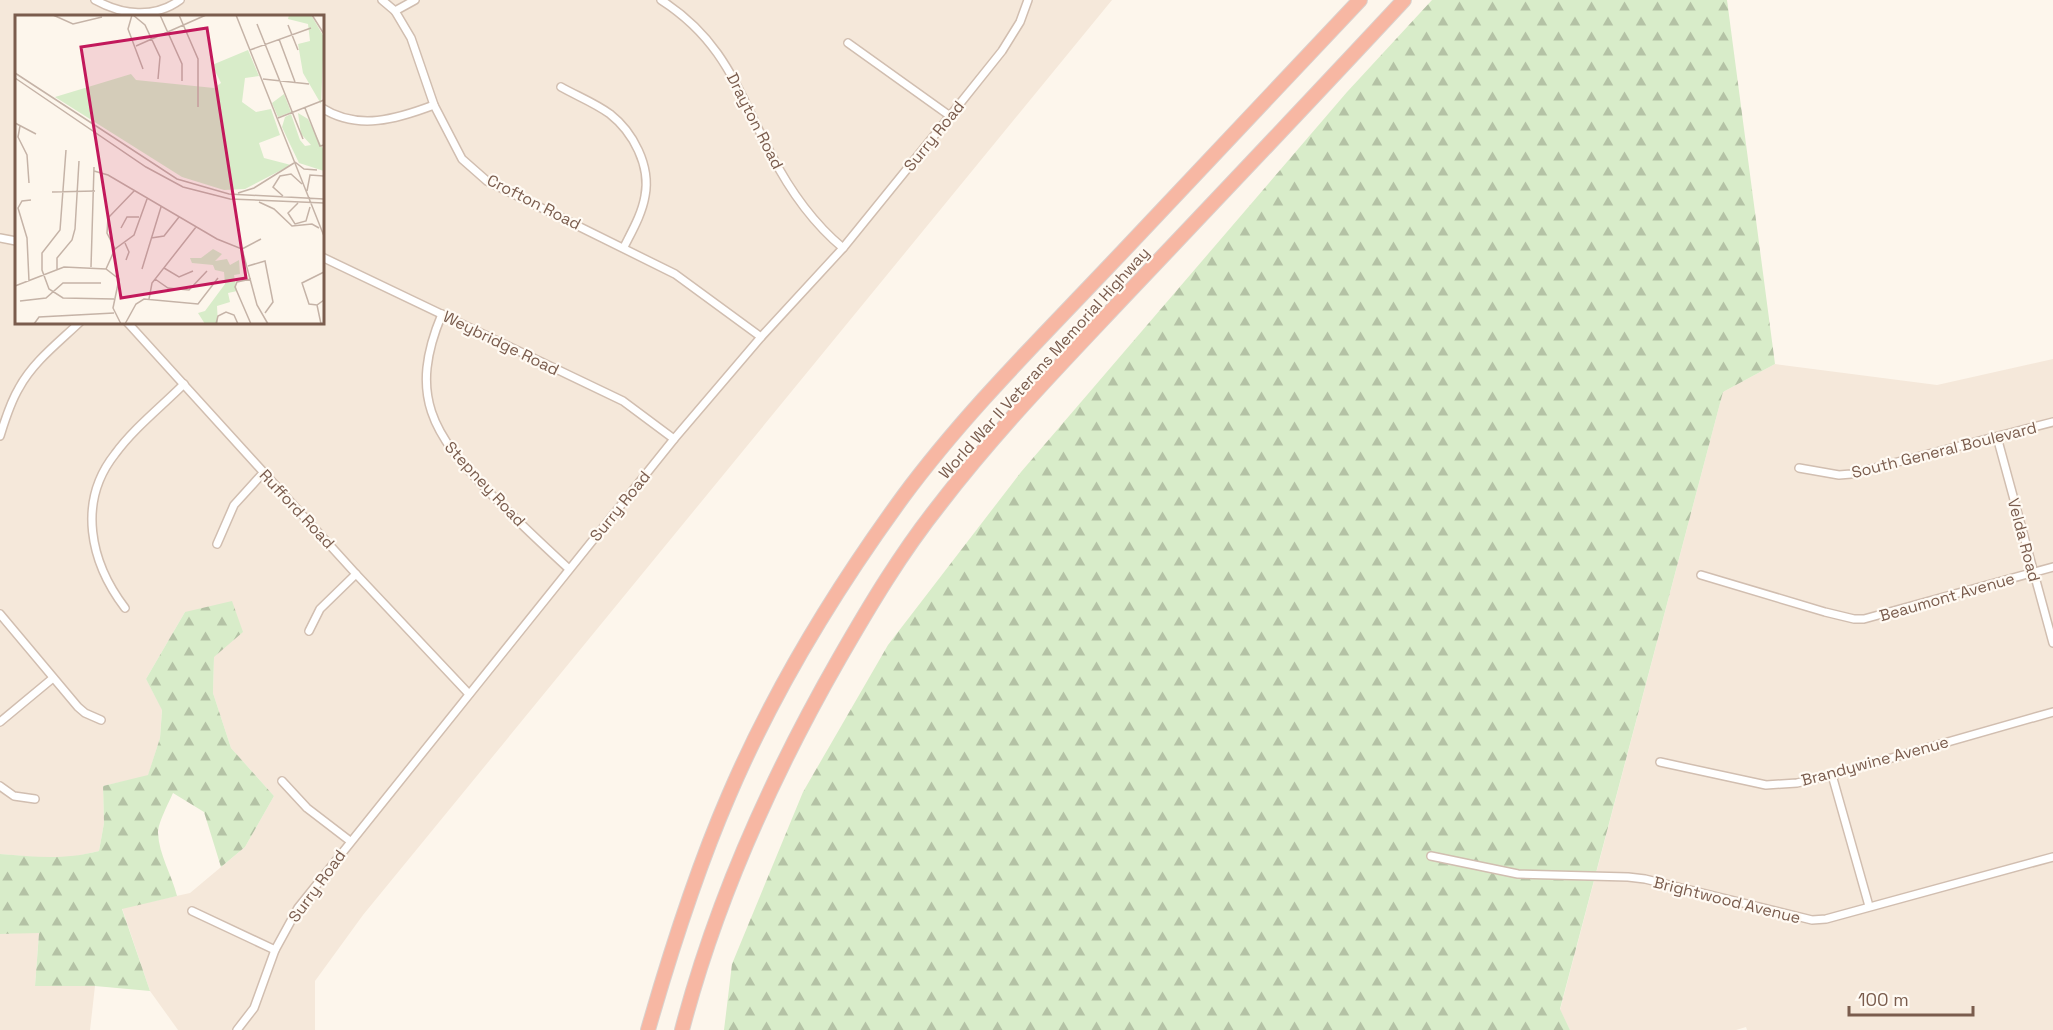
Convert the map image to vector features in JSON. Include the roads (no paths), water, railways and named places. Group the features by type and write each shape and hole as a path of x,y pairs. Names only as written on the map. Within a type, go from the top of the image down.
{"highway":[{"name":"World War II Veterans Memorial Highway","path":"648,1030 669,956 695,879 730,792 808,640 875,536 934,457 1014,367 1360,0"},
{"name":"World War II Veterans Memorial Highway","path":"682,1030 707,945 773,784 826,682 893,568 939,504 1006,424 1404,0"},
{"path":"692,993 695,1010 692,1030"}],"street":[{"path":"95,0 117,10 143,13 162,10 180,0"},
{"name":"Crofton Road","path":"382,0 395,11 411,38 434,105 462,159 488,181 675,274 761,337"},
{"path":"395,11 415,0"},
{"name":"Drayton Road","path":"662,0 687,18 713,46 740,89 772,157 787,182 821,227 843,248"},
{"name":"Surry Road","path":"238,1030 254,1008 274,950 298,908 674,439 761,337 843,248 950,116 1002,51 1020,22 1028,0"},
{"path":"848,44 950,116"},
{"path":"561,87 610,114 631,137 638,151 647,185 641,210 624,247"},
{"path":"324,109 343,118 367,122 399,117 434,105"},
{"path":"0,237 15,241"},
{"name":"Weybridge Road","path":"324,258 623,401 674,439"},
{"name":"Stepney Road","path":"442,314 432,338 426,367 428,394 436,424 450,449 483,486 569,569"},
{"path":"0,436 10,404 24,378 78,324"},
{"name":"Rufford Road","path":"129,324 263,473 469,694"},
{"path":"125,608 112,591 96,558 92,524 95,494 102,473 124,441 183,384"},
{"name":"South General Boulevard","path":"1799,468 1839,475 1851,474 2053,422"},
{"name":"Velda Road","path":"1996,437 2053,643"},
{"path":"217,544 234,505 263,473"},
{"name":"Beaumont Avenue","path":"1701,575 1825,612 1864,619 2053,567"},
{"path":"309,631 320,609 356,574"},
{"path":"0,614 78,707 101,720"},
{"path":"0,722 53,678"},
{"name":"Brandywine Avenue","path":"1660,762 1766,784 1797,783 2053,712"},
{"path":"1832,775 1869,906"},
{"path":"282,782 307,808 350,841"},
{"path":"0,786 14,796 35,799"},
{"name":"Brightwood Avenue","path":"1431,856 1518,874 1645,879 1800,919 1826,919 2053,857"},
{"path":"192,911 274,950"}]}
